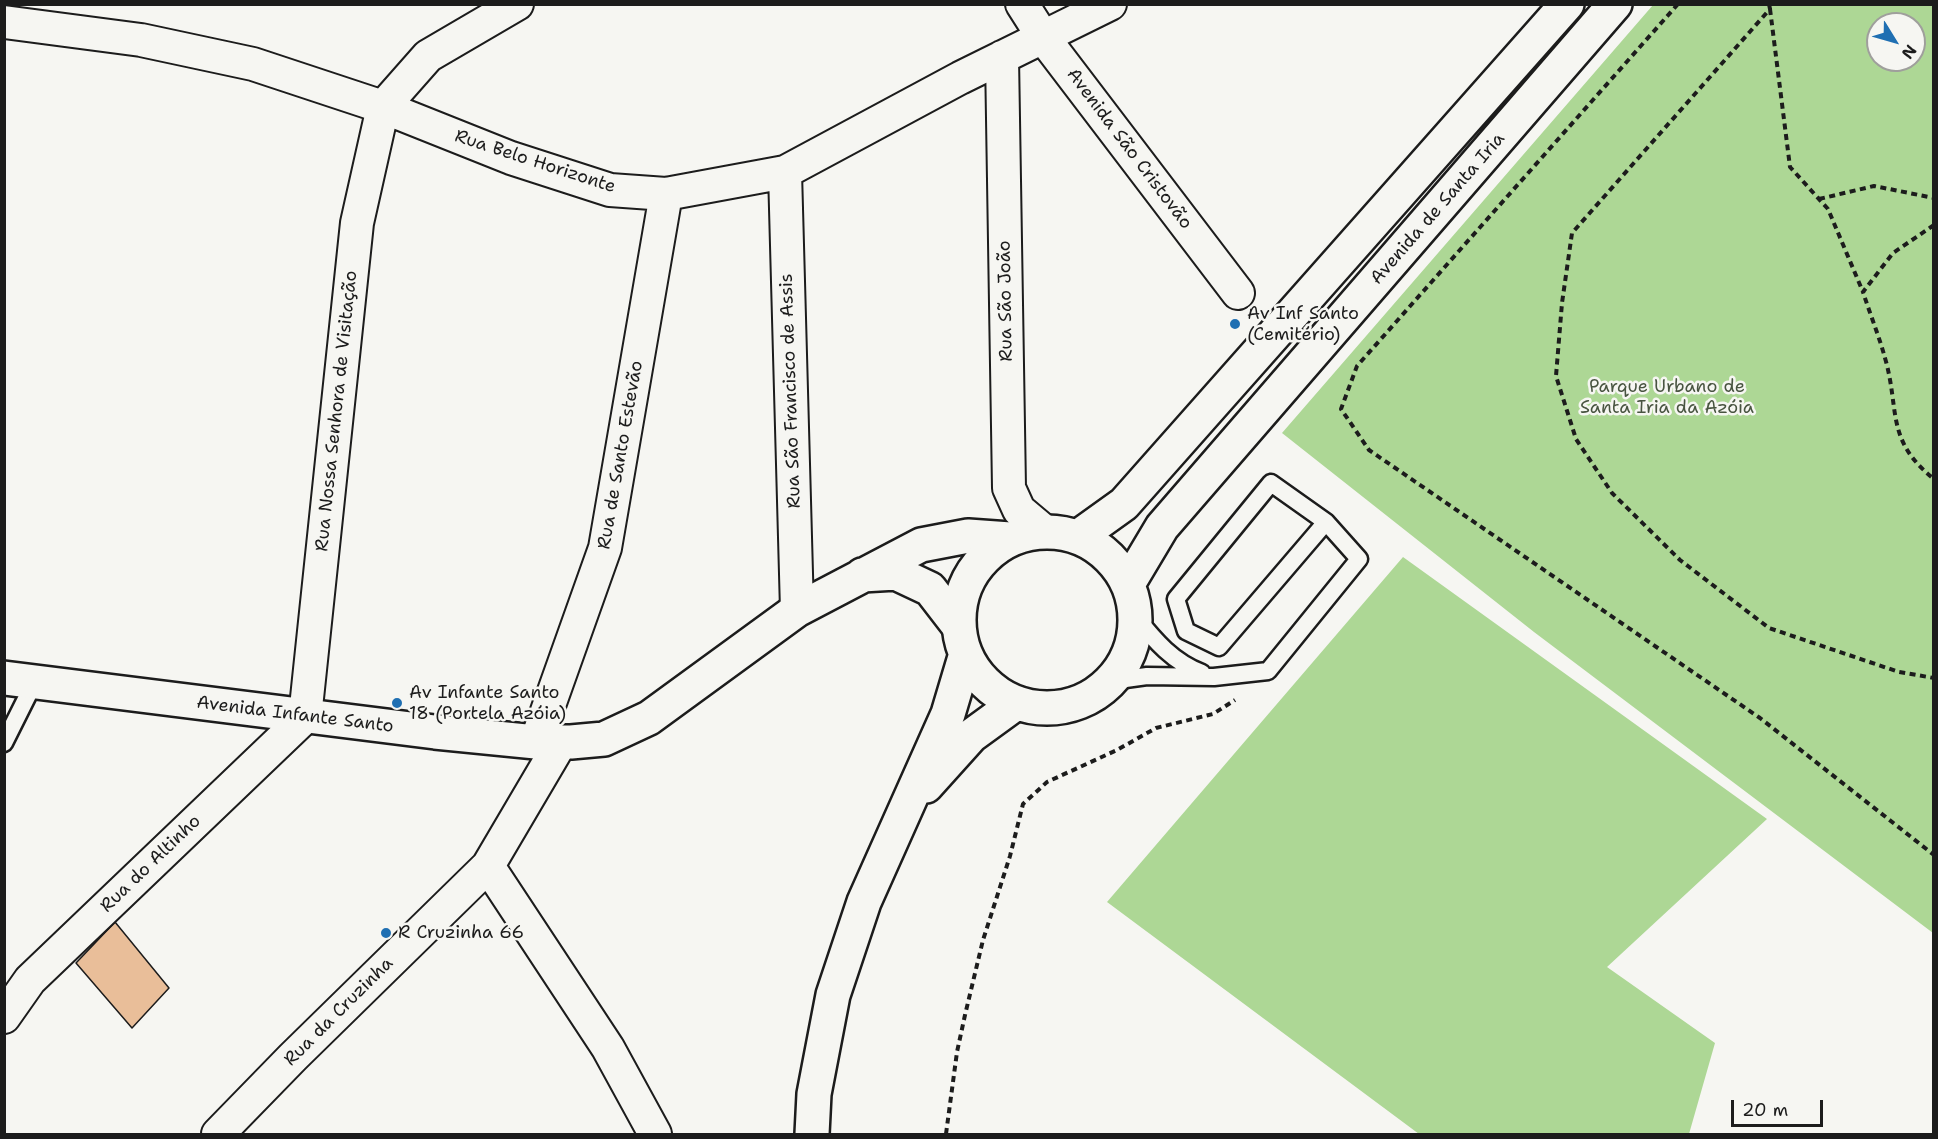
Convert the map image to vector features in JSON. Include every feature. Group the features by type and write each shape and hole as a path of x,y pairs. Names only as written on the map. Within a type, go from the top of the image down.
{"main road":[{"path":"1078,537 1124,504 1567,4"},
{"name":"Avenida de Santa Iria","path":"1128,584 1162,527 1615,4"},
{"path":"1044,531 1078,537 1108,555 1128,584 1136,617 1130,652 1111,681 1083,702 1049,709 1015,704 985,686 965,657 957,624 963,589 982,560 1010,539 1044,531"},
{"name":"Avenida Infante Santo","path":"19,680 305,717 549,742 604,739 649,718 797,610 921,545 968,536 1010,539"},
{"name":"Avenida Infante Santo","path":"861,575 896,573 930,589 957,624"},
{"path":"812,1134 814,1094 833,995 864,902 948,714 965,657"},
{"path":"897,826 934,774 971,736 1015,704"}],"street":[{"name":"Avenida São Cristovão","path":"1022,4 1043,37 1238,293"},
{"name":"Rua Belo Horizonte","path":"4,22 141,40 253,64 383,108 511,158 610,190 666,194 785,171 1002,57 1110,4"},
{"path":"383,108 428,56 512,6"},
{"name":"Rua São João","path":"1002,57 1009,488 1019,510 1044,531"},
{"name":"Rua Nossa Senhora de Visitação","path":"305,717 357,223 383,108"},
{"name":"Rua São Francisco de Assis","path":"785,171 797,610"},
{"name":"Rua de Santo Estevão","path":"549,742 605,548 666,194"},
{"name":"Rua do Altinho","path":"4,1017 30,980 305,717"},
{"name":"Rua da Cruzinha","path":"218,1134 302,1048 488,866 549,742"},
{"path":"488,866 608,1048 655,1134"}],"lane":[{"path":"1111,681 1147,676 1214,677 1268,671 1359,559 1326,522 1271,483 1176,599 1186,631 1219,647 1326,522"},
{"path":"1136,617 1157,643 1183,666 1214,677"},
{"path":"4,743 19,680"}],"path":[{"path":"1678,4 1357,366 1341,409 1369,450 1760,718 1934,855"},
{"path":"1769,7 1790,167 1828,209 1863,292 1886,360 1899,437 1913,463 1934,479"},
{"path":"1769,7 1572,233 1562,303 1556,376 1576,439 1612,493 1680,560 1769,628 1899,672 1934,678"},
{"path":"1819,200 1874,186 1934,198"},
{"path":"1863,292 1893,253 1934,225"},
{"path":"946,1134 957,1052 965,1015 983,940 1010,856 1023,804 1047,782 1117,750 1156,728 1213,714 1249,693 1261,672"}],"green space":[{"name":"Parque Urbano de Santa Iria da Azóia","path":"1653,5 1933,5 1933,933 1534,632 1282,433"},
{"path":"1403,557 1767,819 1607,967 1715,1043 1689,1134 1419,1134 1107,902"}],"building":[{"path":"115,922 169,988 132,1028 76,963"}],"place":[{"name":"Av Inf Santo (Cemitério)","path":"1235,324"},
{"name":"Av Infante Santo 18 (Portela Azóia)","path":"397,703"},
{"name":"R Cruzinha 66","path":"386,933"}]}
